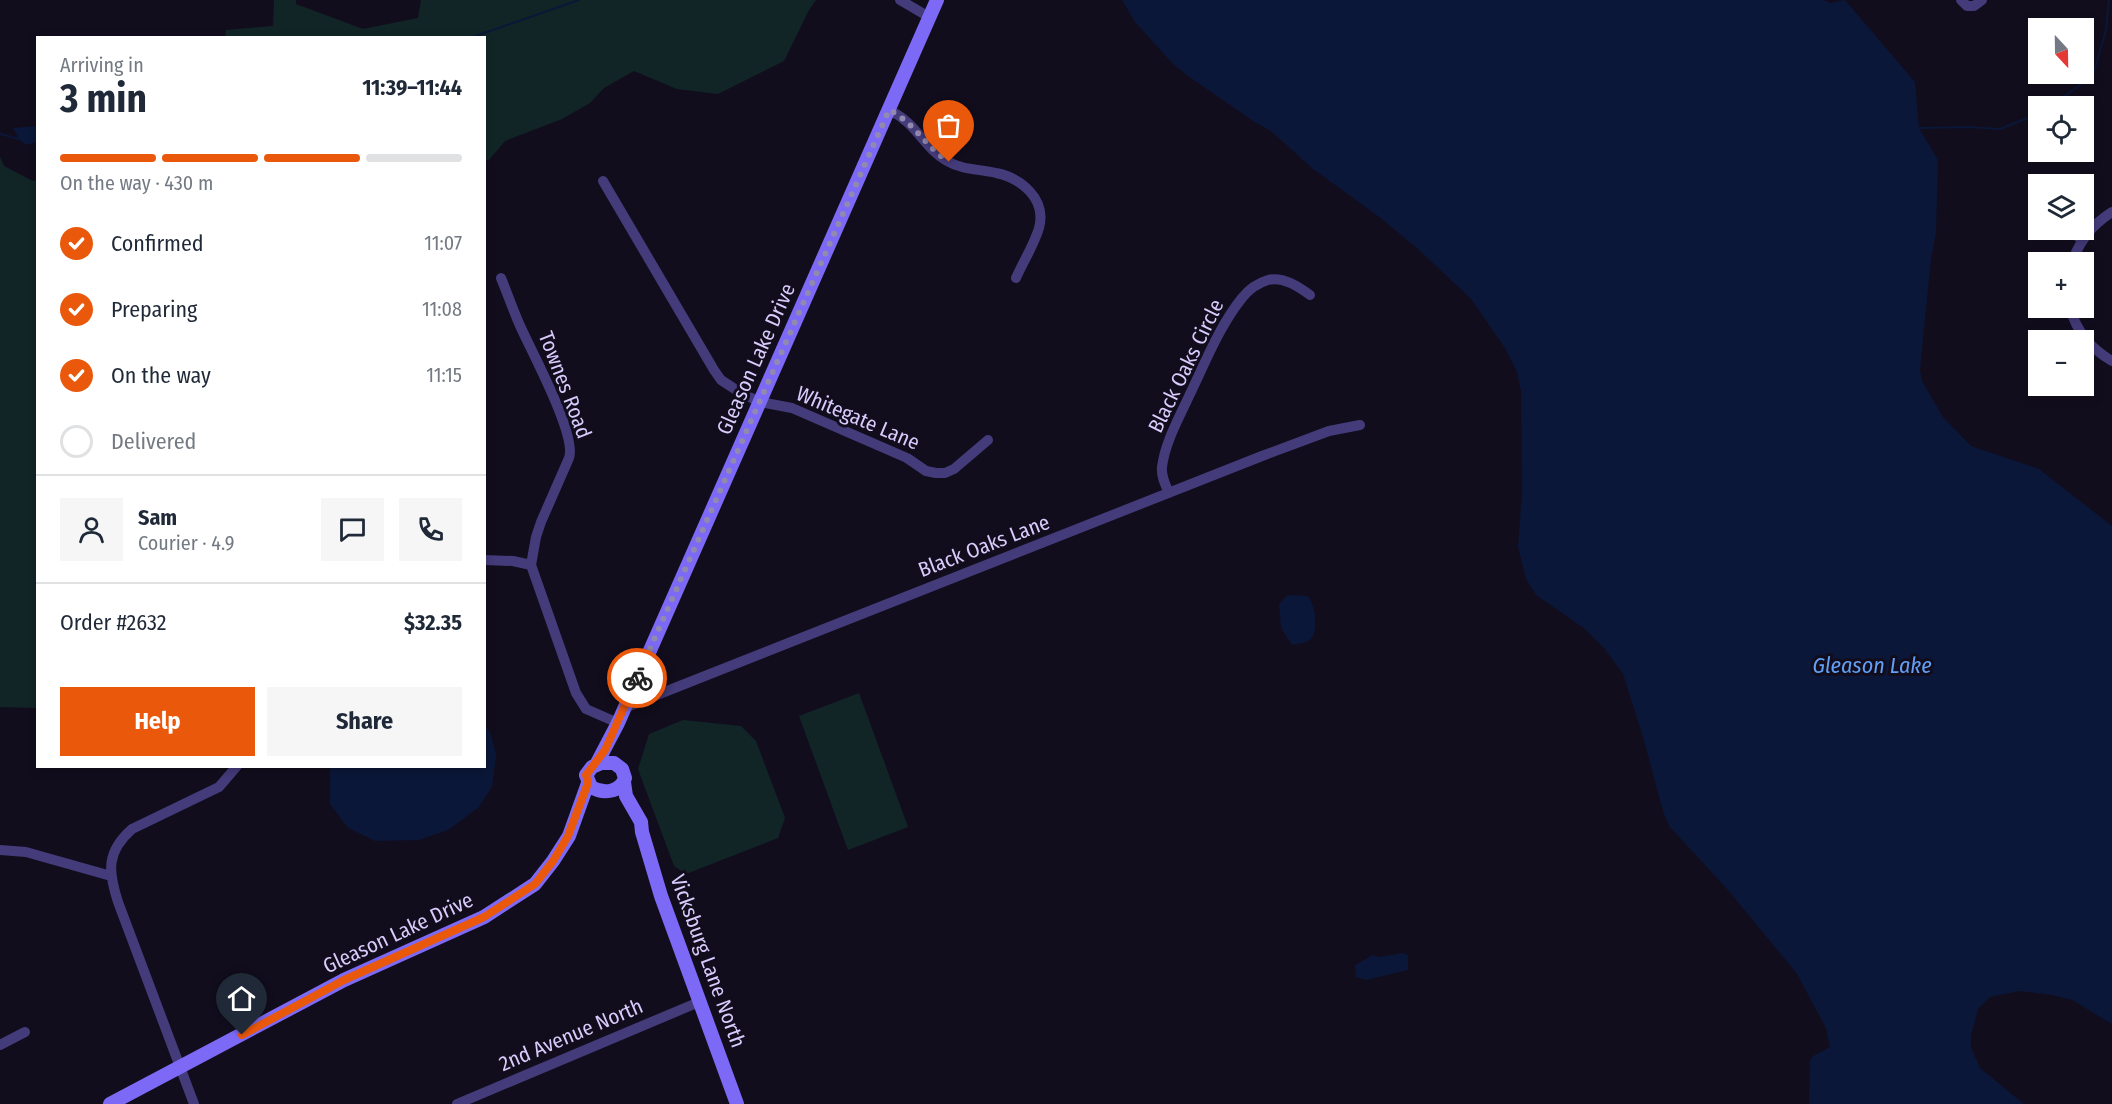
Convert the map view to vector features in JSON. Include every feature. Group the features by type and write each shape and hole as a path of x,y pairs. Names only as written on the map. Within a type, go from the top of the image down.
{"main road":[{"name":"Gleason Lake Drive","path":"110,1104 344,980 484,917 535,884 553,861 592,786 586,775 596,765 615,728 937,0"},
{"name":"Gleason Lake Drive","path":"614,763 615,728"},
{"path":"596,765 614,763"},
{"name":"Vicksburg Lane North","path":"614,763 624,773 618,787 620,800 633,825 642,832 661,896 737,1104"},
{"path":"592,786 618,787"}],"street":[{"path":"900,0 929,18"},
{"path":"1961,0 1967,6 1974,6 1982,0"},
{"path":"889,110 906,119 938,154 949,162 962,168 997,173 1016,179 1029,189 1035,198 1041,220 1016,278"},
{"name":"Whitegate Lane","path":"603,181 714,370 730,387 760,402 792,408 907,458 926,471 945,473 954,470 988,440"},
{"path":"2094,226 2112,212"},
{"name":"Townes Road","path":"501,278 522,330 547,380 571,446 569,458 536,537 531,565"},
{"name":"Black Oaks Circle","path":"1168,493 1162,475 1162,464 1174,428 1215,343 1241,299 1253,287 1270,279 1295,284 1310,295"},
{"path":"2073,318 2083,337 2094,350 2112,361"},
{"name":"Black Oaks Lane","path":"624,708 1329,431 1360,425"},
{"path":"486,560 513,561 531,565 576,693 586,709 615,728"},
{"path":"194,1104 124,918 111,876 110,865 121,839 132,829 219,787 235,768"},
{"path":"0,850 26,852 111,876"},
{"name":"2nd Avenue North","path":"457,1104 699,1002"},
{"path":"0,1045 25,1032"}],"green space":[{"path":"274,0 296,0 296,4 363,29 418,18 421,0 816,0 784,61 718,94 677,89 634,71 604,88 590,103 562,119 505,141 488,161 486,160 486,36 225,36 226,30 273,26"},
{"path":"0,157 4,166 33,181 36,180 36,708 0,707"},
{"path":"859,693 908,827 848,850 799,716"},
{"path":"683,720 741,726 756,741 785,818 778,838 686,874 674,866 638,769 649,734"}],"water":[{"name":"Gleason Lake","path":"1122,0 1824,0 1830,3 1845,0 1915,82 1919,128 1938,160 1936,232 1931,259 1920,370 1922,381 1943,417 1971,446 2039,469 2112,526 2112,1024 2072,1000 2052,995 2020,991 1990,997 1978,1009 1971,1036 1971,1047 1980,1068 2024,1104 1809,1104 1810,1061 1813,1056 1830,1047 1826,1028 1797,974 1728,890 1669,826 1623,674 1604,648 1585,629 1536,595 1526,579 1518,547 1522,492 1521,392 1517,372 1505,348 1471,299 1417,248 1378,216 1313,169 1271,131 1253,121 1173,64 1135,22"},
{"path":"36,126 36,142 26,145 19,139 13,128"},
{"path":"1288,595 1308,596 1314,611 1315,623 1311,639 1292,645 1281,628 1279,604"},
{"path":"486,726 491,734 496,755 492,787 478,808 448,830 419,840 375,841 348,828 330,804 330,768 486,768"},
{"path":"1403,953 1408,955 1408,970 1366,980 1356,977 1355,965 1373,955 1380,957"}],"waterway":[{"path":"476,36 579,0"},
{"path":"2065,96 2093,75 2106,30 2109,0"},
{"path":"1919,128 2000,129 2028,118"},
{"path":"0,134 19,139"}],"way so far":[{"path":"637,678 889,110 906,119 927,144 949,162"}],"route":[{"path":"242,1035 344,980 459,930 484,917 535,884 553,861 568,836 588,783 586,775 596,765 605,750 637,678"}]}
